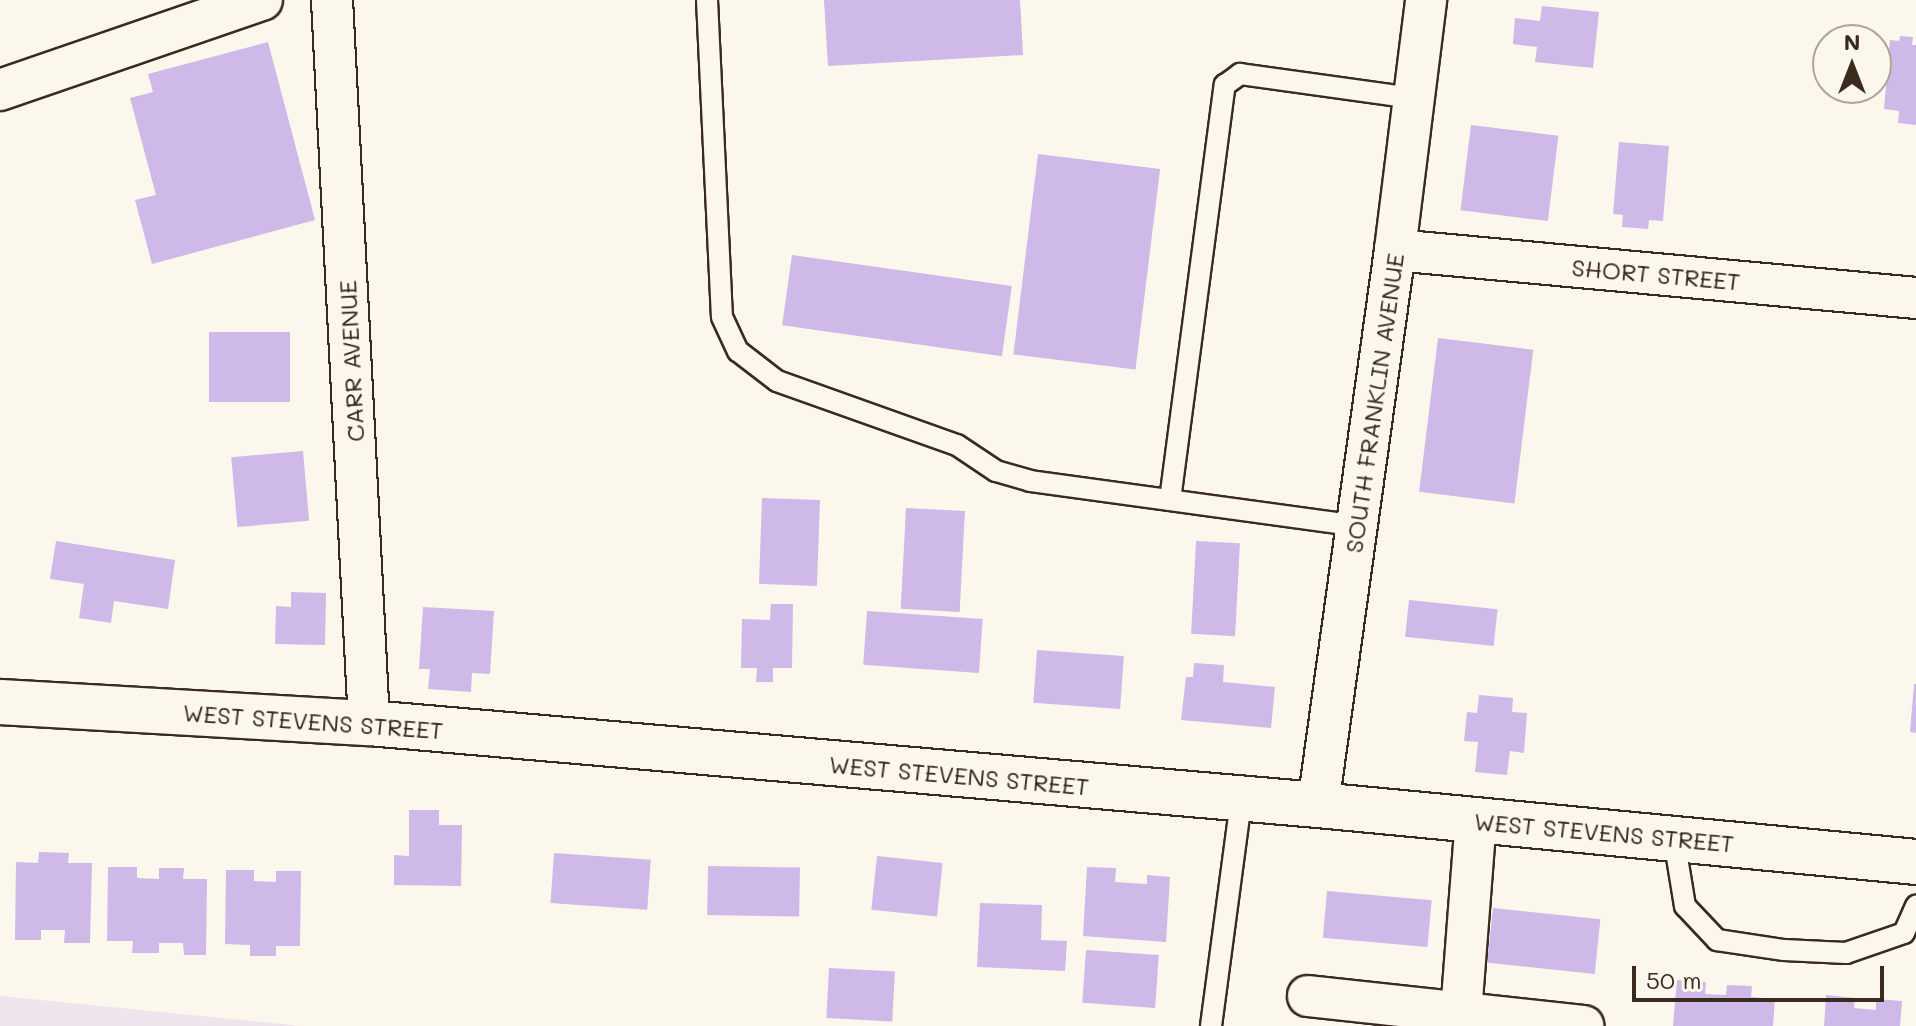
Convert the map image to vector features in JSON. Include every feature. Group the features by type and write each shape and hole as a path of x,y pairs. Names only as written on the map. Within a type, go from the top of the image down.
{"street":[{"path":"0,90 262,0"},
{"name":"CARR AVENUE","path":"332,0 369,723"},
{"name":"SOUTH FRANKLIN AVENUE","path":"1318,805 1395,250 1426,0"},
{"name":"SHORT STREET","path":"1395,250 1916,298"},
{"name":"WEST STEVENS STREET","path":"0,702 369,723 1318,805 1916,862"},
{"path":"1461,1013 1476,820"},
{"path":"1308,996 1583,1026"}],"lane":[{"path":"707,0 722,317 738,351 777,381 957,445 996,471 1030,481 1357,526"},
{"path":"1170,500 1225,85 1240,74 1414,98"},
{"path":"1211,1026 1241,800"},
{"path":"1674,839 1685,906 1717,940 1784,950 1846,953 1904,933 1916,906"}],"shaded area":[{"path":"0,996 301,1026 0,1026"}],"building":[{"path":"824,0 1020,0 1023,55 828,66"},
{"path":"1542,6 1599,12 1593,68 1535,62 1537,47 1513,44 1515,18 1540,21"},
{"path":"1900,36 1913,37 1912,45 1916,45 1916,125 1898,123 1899,111 1884,109 1884,104 1892,104 1892,40 1899,41"},
{"path":"268,42 315,220 152,264 135,200 156,195 130,98 153,92 148,74"},
{"path":"1471,125 1558,136 1548,221 1461,210"},
{"path":"1619,142 1669,146 1663,221 1649,220 1648,229 1622,227 1623,215 1613,214"},
{"path":"1038,154 1160,169 1135,369 1013,354"},
{"path":"792,255 1012,286 1002,356 782,325"},
{"path":"209,332 290,332 290,402 209,402"},
{"path":"1438,338 1533,350 1514,504 1419,492"},
{"path":"303,451 309,521 237,527 231,457"},
{"path":"762,498 820,500 817,586 759,584"},
{"path":"906,508 965,511 960,612 901,609"},
{"path":"56,541 175,560 168,609 114,601 111,623 79,618 84,584 50,579"},
{"path":"1196,541 1240,543 1235,636 1191,634"},
{"path":"291,592 326,593 325,645 275,644 276,606 291,607"},
{"path":"1409,600 1498,609 1494,646 1405,637"},
{"path":"771,604 793,604 792,668 773,668 773,682 756,682 757,668 741,668 742,619 770,620"},
{"path":"423,607 494,611 490,674 472,673 471,692 428,689 430,669 419,669"},
{"path":"867,611 983,619 979,673 863,665"},
{"path":"1037,650 1124,656 1120,709 1033,703"},
{"path":"1194,663 1224,665 1223,682 1275,687 1271,728 1181,720 1186,677 1193,677"},
{"path":"1916,684 1916,733 1910,732"},
{"path":"1479,695 1513,698 1512,712 1527,713 1524,753 1510,751 1507,775 1475,772 1478,742 1464,741 1467,712 1477,713"},
{"path":"409,810 439,810 439,825 462,825 461,886 394,885 394,855 409,856"},
{"path":"39,852 69,853 68,863 92,863 90,943 64,943 65,930 41,930 41,940 15,940 16,862 38,863"},
{"path":"554,853 651,860 647,910 551,903"},
{"path":"877,856 943,863 937,917 871,910"},
{"path":"708,866 800,868 799,917 707,915"},
{"path":"108,867 137,867 137,878 159,879 159,868 184,868 183,879 207,879 206,955 184,955 183,943 159,943 159,953 132,953 133,941 107,941"},
{"path":"1087,867 1116,868 1115,882 1147,884 1147,875 1170,877 1166,942 1083,936"},
{"path":"226,870 254,870 254,881 276,882 276,871 301,871 300,946 276,946 276,956 250,956 250,945 225,944"},
{"path":"1327,891 1432,900 1428,947 1323,938"},
{"path":"980,903 1042,905 1041,940 1067,941 1065,971 977,967"},
{"path":"1493,908 1600,919 1595,974 1487,963"},
{"path":"1086,950 1159,955 1155,1008 1082,1003"},
{"path":"829,968 895,971 892,1021 826,1018"},
{"path":"1677,980 1706,982 1705,994 1726,995 1727,985 1752,986 1751,997 1775,999 1773,1026 1673,1026"},
{"path":"1826,995 1855,998 1854,1008 1876,1010 1876,999 1902,1001 1900,1026 1824,1026"}]}
